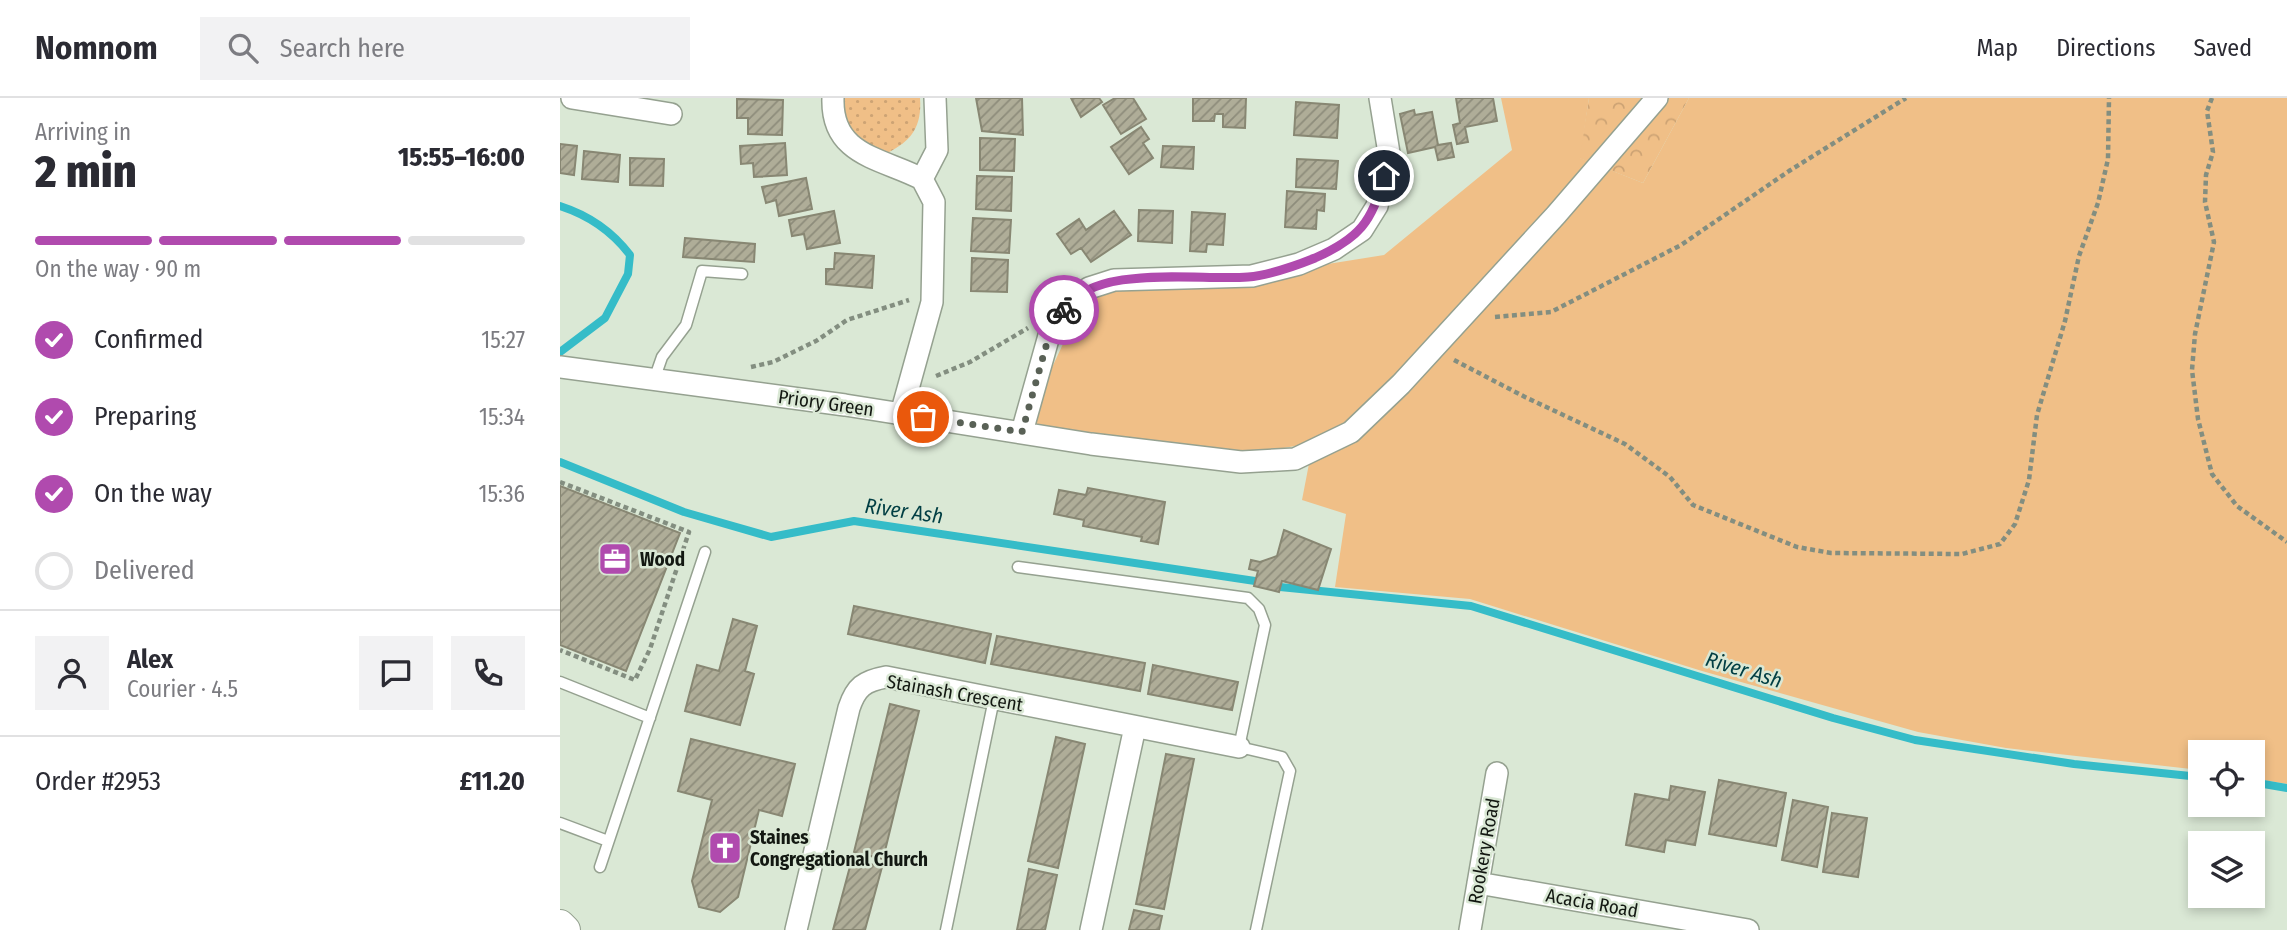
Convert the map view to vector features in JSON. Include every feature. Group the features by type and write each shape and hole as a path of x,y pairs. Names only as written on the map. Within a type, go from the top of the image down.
{"street":[{"path":"572,98 671,114"},
{"path":"833,98 840,133 859,154 894,164 922,179 934,202 932,290 912,380 901,414"},
{"path":"922,179 937,150 935,98"},
{"path":"1022,432 1050,332 1068,304 1089,288 1114,280 1252,276 1299,264 1334,249 1362,230 1377,206 1389,153 1380,98"},
{"name":"Priory Green","path":"561,368 720,387 1091,444 1241,462 1295,459 1351,432 1466,313 1657,98"},
{"name":"Stainash Crescent","path":"796,930 855,691 869,680 886,677 1239,747"},
{"path":"1091,930 1135,727"},
{"name":"Rookery Road","path":"1470,930 1497,773"},
{"name":"Acacia Road","path":"1478,883 1748,930"},
{"path":"560,925 565,930"}],"lane":[{"path":"654,380 662,357 686,325 702,271 742,274"},
{"path":"600,867 705,552"},
{"path":"1018,567 1248,598 1259,609 1265,625 1239,747 1282,757 1290,771 1256,930"},
{"path":"560,682 650,718"},
{"path":"946,930 994,699"},
{"path":"560,823 608,841"}],"path":[{"path":"1466,313 1492,317 1551,312 1681,245 1789,171 1906,98"},
{"path":"1433,348 1525,397 1625,444 1670,477 1693,505 1797,547 1831,553 1962,554 2000,544 2015,524 2029,480 2037,415 2065,321 2079,256 2098,203 2108,159 2109,98"},
{"path":"2212,98 2207,111 2213,152 2206,174 2204,202 2214,242 2195,334 2192,370 2198,419 2212,474 2236,506 2287,542"},
{"path":"720,387 727,373 773,362 816,341 847,320 896,306 932,290"},
{"path":"912,380 933,378 970,362 1068,304"},
{"path":"560,482 689,532 650,649 635,680 560,650"}],"green space":[{"path":"841,98 920,98 917,125 909,138 887,153 864,147 848,134"},
{"path":"1501,98 1589,98 1580,158 1643,183 1689,98 2287,98 2287,784 2265,780 2265,740 2188,740 2188,769 2006,748 1918,732 1702,671 1470,599 1335,587 1346,514 1302,500 1313,443 1218,459 1022,432 1089,288 1252,276 1384,255 1512,150"},
{"path":"1589,98 1689,98 1643,183 1579,158"}],"building":[{"path":"976,98 1022,98 1023,135 982,131"},
{"path":"1071,98 1099,98 1102,102 1081,117"},
{"path":"1115,98 1133,98 1146,119 1121,134 1103,105"},
{"path":"1193,98 1246,98 1245,128 1223,127 1223,114 1215,114 1214,121 1193,121"},
{"path":"1456,98 1493,98 1497,121 1465,127 1468,142 1457,144 1453,125 1460,123"},
{"path":"737,99 783,100 782,135 748,134 748,118 737,118"},
{"path":"1296,102 1339,105 1337,138 1294,135"},
{"path":"1414,110 1415,115 1432,112 1438,145 1451,143 1454,157 1438,160 1435,147 1408,153 1400,114"},
{"path":"1141,127 1149,139 1143,143 1153,158 1129,174 1111,147"},
{"path":"980,138 1015,139 1014,171 980,170"},
{"path":"785,143 787,175 754,177 753,163 741,164 740,146"},
{"path":"560,144 577,146 574,175 560,173"},
{"path":"1163,146 1194,147 1193,169 1161,167"},
{"path":"584,151 620,155 618,182 582,179"},
{"path":"630,158 664,159 663,186 630,185"},
{"path":"1297,159 1338,161 1336,189 1296,187"},
{"path":"977,176 1012,177 1011,211 976,209"},
{"path":"806,178 812,209 779,216 776,200 766,203 762,187"},
{"path":"1287,191 1325,194 1324,211 1317,210 1316,229 1285,227"},
{"path":"1139,210 1173,211 1172,243 1138,241"},
{"path":"834,211 840,243 807,249 804,234 792,236 789,220"},
{"path":"1114,211 1131,235 1091,262 1081,248 1071,254 1057,234 1079,219 1086,230"},
{"path":"1192,212 1225,214 1223,245 1207,244 1206,252 1190,251"},
{"path":"973,218 1011,220 1009,253 971,251"},
{"path":"685,238 755,244 754,262 683,257"},
{"path":"835,253 874,256 872,288 826,284 826,269 834,269"},
{"path":"972,258 1008,260 1007,292 971,291"},
{"name":"Wood","path":"560,486 680,533 626,671 560,645"},
{"path":"1088,488 1165,502 1158,544 1141,541 1142,537 1083,526 1084,520 1054,514 1059,490 1086,495"},
{"path":"1284,530 1331,549 1318,590 1282,581 1279,592 1254,586 1258,571 1249,569 1251,560 1260,562 1277,556"},
{"path":"854,606 991,634 985,663 848,634"},
{"path":"733,619 757,626 745,671 754,674 740,725 685,711 697,665 719,671"},
{"path":"997,636 1145,663 1140,691 991,664"},
{"path":"1153,665 1238,682 1232,710 1148,694"},
{"path":"890,704 919,711 883,859 854,852"},
{"path":"1056,737 1085,744 1058,868 1028,861"},
{"name":"Staines Congregational Church","path":"691,739 795,764 782,816 759,810 738,897 720,912 699,907 692,881 712,800 678,791"},
{"path":"1166,754 1194,759 1164,909 1136,904"},
{"path":"1719,780 1786,793 1776,846 1709,834"},
{"path":"1671,786 1705,792 1695,845 1666,840 1664,852 1626,845 1635,794 1669,800"},
{"path":"1793,800 1828,807 1817,867 1782,860"},
{"path":"1832,813 1867,818 1858,877 1823,872"},
{"path":"852,859 882,867 865,930 833,930"},
{"path":"1029,869 1057,875 1045,930 1017,930"},
{"path":"1134,910 1162,916 1159,930 1129,930"}],"waterway":[{"name":"River Ash","path":"560,206 599,225 630,255 628,274 605,318 560,352"},
{"name":"River Ash","path":"560,462 684,512 771,537 854,521 1255,581"},
{"name":"River Ash","path":"1280,587 1471,606 1833,718 1915,740 2074,764 2188,776"},
{"name":"River Ash","path":"2265,784 2287,788"}],"way so far":[{"path":"923,417 1022,432 1050,332 1064,310"}],"place":[{"name":"Wood","path":"615,559"},
{"name":"Staines Congregational Church","path":"725,848"}],"route":[{"path":"1064,310 1089,288 1114,280 1252,276 1299,264 1334,249 1362,230 1377,206 1384,176"}]}
